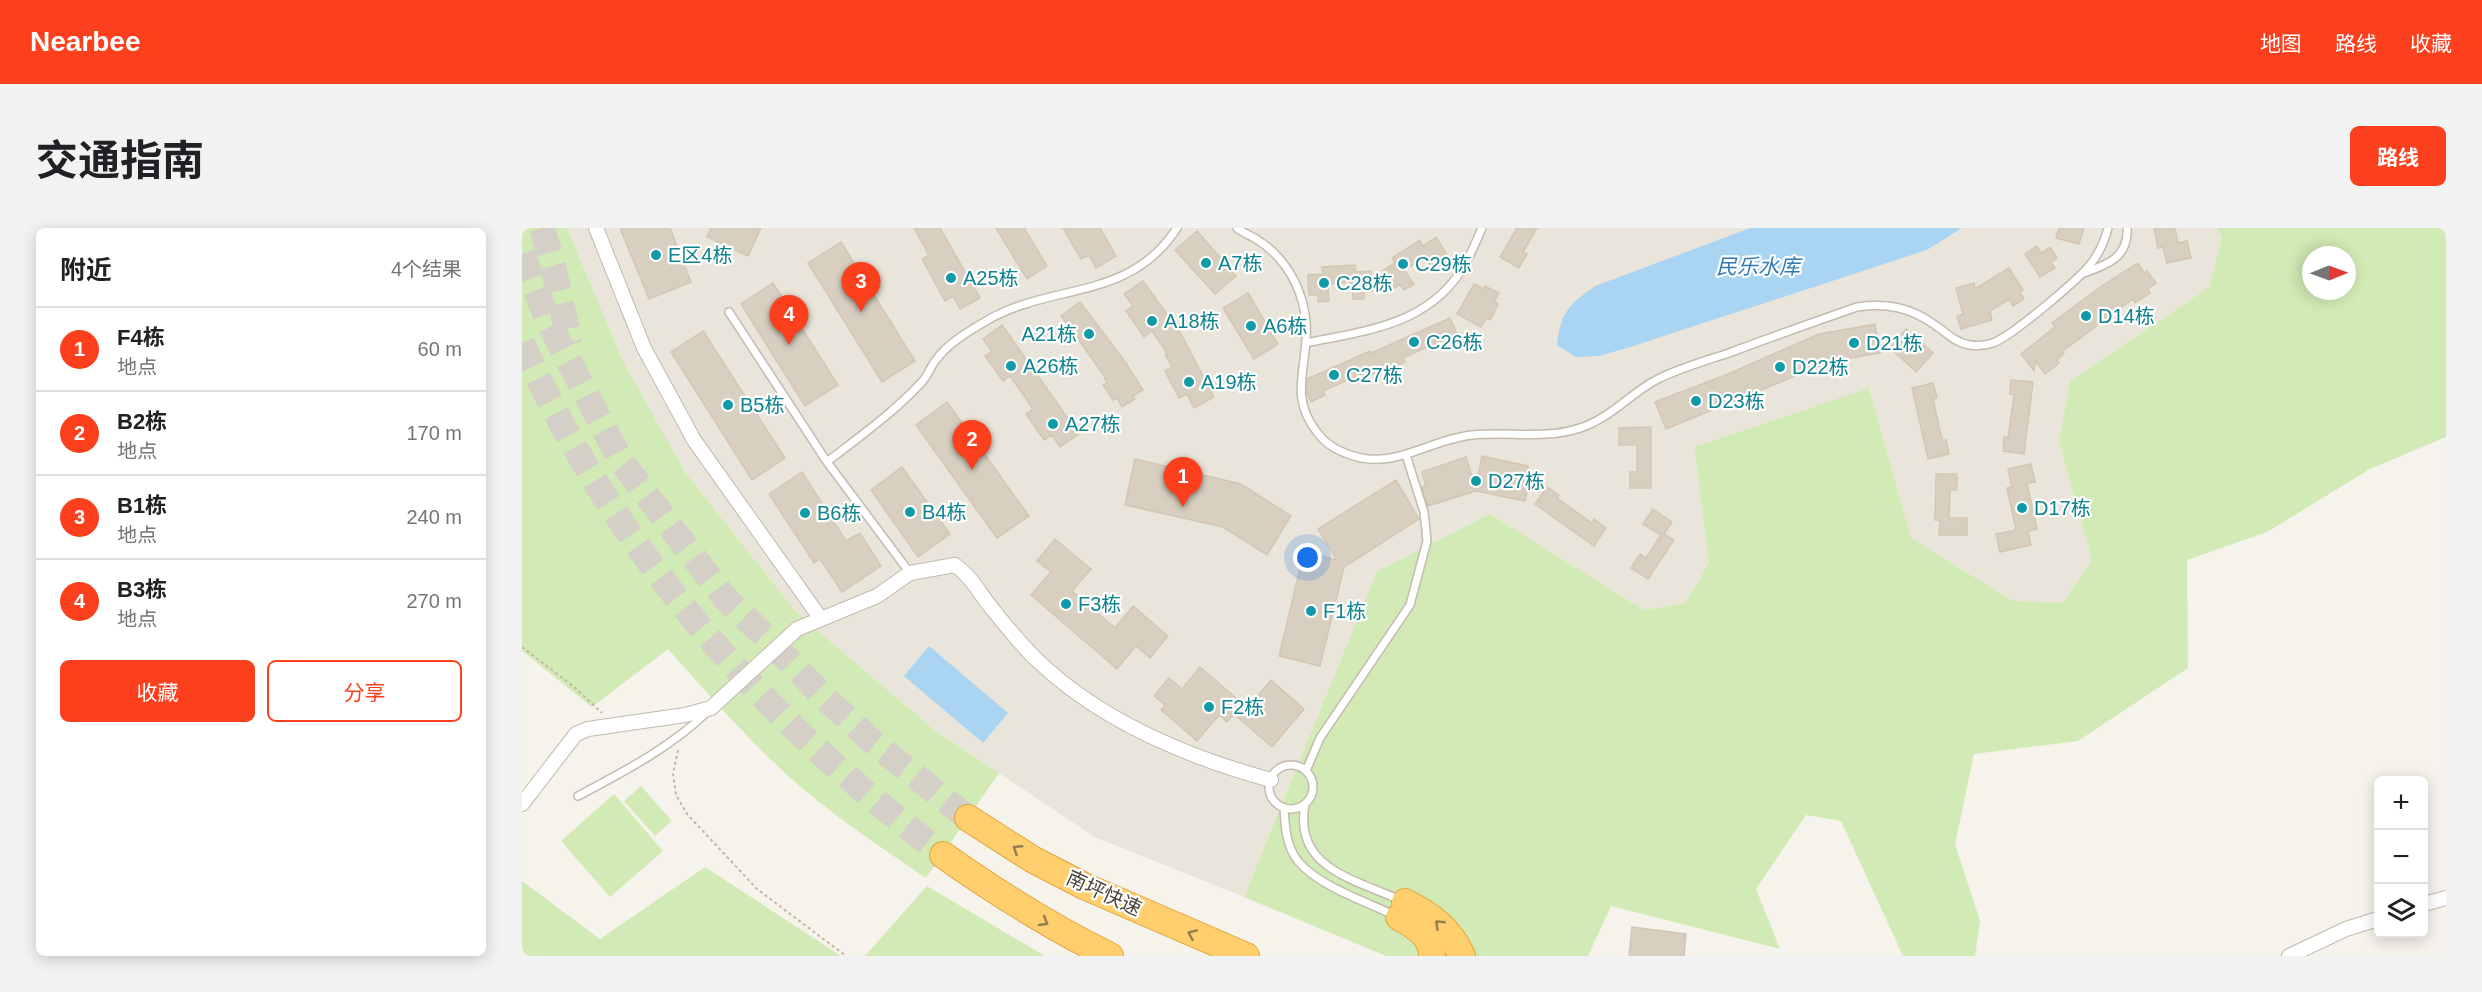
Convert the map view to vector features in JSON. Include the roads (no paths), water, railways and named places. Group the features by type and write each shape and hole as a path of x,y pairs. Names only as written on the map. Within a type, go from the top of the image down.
{"highway":[{"name":"南坪快速","path":"968,818 1032,859 1084,886 1246,956"},
{"path":"943,855 995,892 1060,932 1110,956"},
{"path":"1402,910 1424,933 1432,946 1432,956"},
{"path":"1402,910 1430,915 1452,936 1462,956"}],"street":[{"path":"596,228 644,348 694,440 821,619"},
{"path":"522,804 576,734 588,729 685,715 711,708 797,629 877,596 909,573 955,565 968,574 1007,628 1038,661 1071,689 1106,713 1186,753 1271,780"},
{"path":"2428,903 2446,898"},
{"path":"2289,956 2346,929 2374,921"}],"lane":[{"path":"827,462 924,381 934,361 947,346 988,320 1012,309 1101,286 1126,275 1150,259 1170,239 1177,228"},
{"path":"1237,228 1273,252 1286,267 1303,303 1306,342 1299,387 1304,411 1317,432 1335,449 1358,459 1382,461 1472,435 1557,435 1582,428 1605,416 1641,389 1673,372 1857,307 1878,304 1899,306 1919,314 1952,339 1971,345 1991,344 2009,334 2081,273 2100,250 2108,228"},
{"path":"1306,342 1381,327 1419,312 1441,295 1459,274 1482,228"},
{"path":"2081,273 2116,259 2124,247 2127,228"},
{"path":"729,312 827,462 909,573"},
{"path":"1306,771 1320,738 1410,605 1427,541 1424,512 1406,455"},
{"path":"578,796 666,746 692,727 711,708"},
{"path":"1305,804 1292,809 1278,805 1270,794 1271,780 1279,769 1293,765 1306,771 1311,777 1313,791 1305,804 1302,819 1304,836 1311,852 1323,863 1402,910"},
{"path":"1284,808 1285,826 1297,860 1322,880 1402,910"}],"water":[{"name":"民乐水库","path":"1750,228 1962,228 1927,250 1627,348 1599,356 1576,357 1557,345 1567,310 1595,286"},
{"path":"929,646 1008,713 983,743 904,676"}],"tunnel":[{"path":"542,228 570,344"},
{"path":"522,254 548,321 621,461 724,597 821,694 873,742 968,818"},
{"path":"522,343 585,464 621,522 661,578 704,631 797,731 859,787 943,855"}],"place":[{"name":"E区4栋","path":"656,255"},
{"name":"A7栋","path":"1206,263"},
{"name":"C29栋","path":"1403,264"},
{"name":"A25栋","path":"951,278"},
{"name":"C28栋","path":"1324,283"},
{"name":"B1栋","path":"861,312"},
{"name":"D14栋","path":"2086,316"},
{"name":"A18栋","path":"1152,321"},
{"name":"A6栋","path":"1251,326"},
{"name":"A21栋","path":"1089,334"},
{"name":"C26栋","path":"1414,342"},
{"name":"D21栋","path":"1854,343"},
{"name":"B3栋","path":"789,345"},
{"name":"A26栋","path":"1011,366"},
{"name":"D22栋","path":"1780,367"},
{"name":"C27栋","path":"1334,375"},
{"name":"A19栋","path":"1189,382"},
{"name":"D23栋","path":"1696,401"},
{"name":"B5栋","path":"728,405"},
{"name":"A27栋","path":"1053,424"},
{"name":"B2栋","path":"972,470"},
{"name":"D27栋","path":"1476,481"},
{"name":"F4栋","path":"1183,507"},
{"name":"D17栋","path":"2022,508"},
{"name":"B4栋","path":"910,512"},
{"name":"B6栋","path":"805,513"},
{"name":"F3栋","path":"1066,604"},
{"name":"F1栋","path":"1311,611"},
{"name":"F2栋","path":"1209,707"}]}
